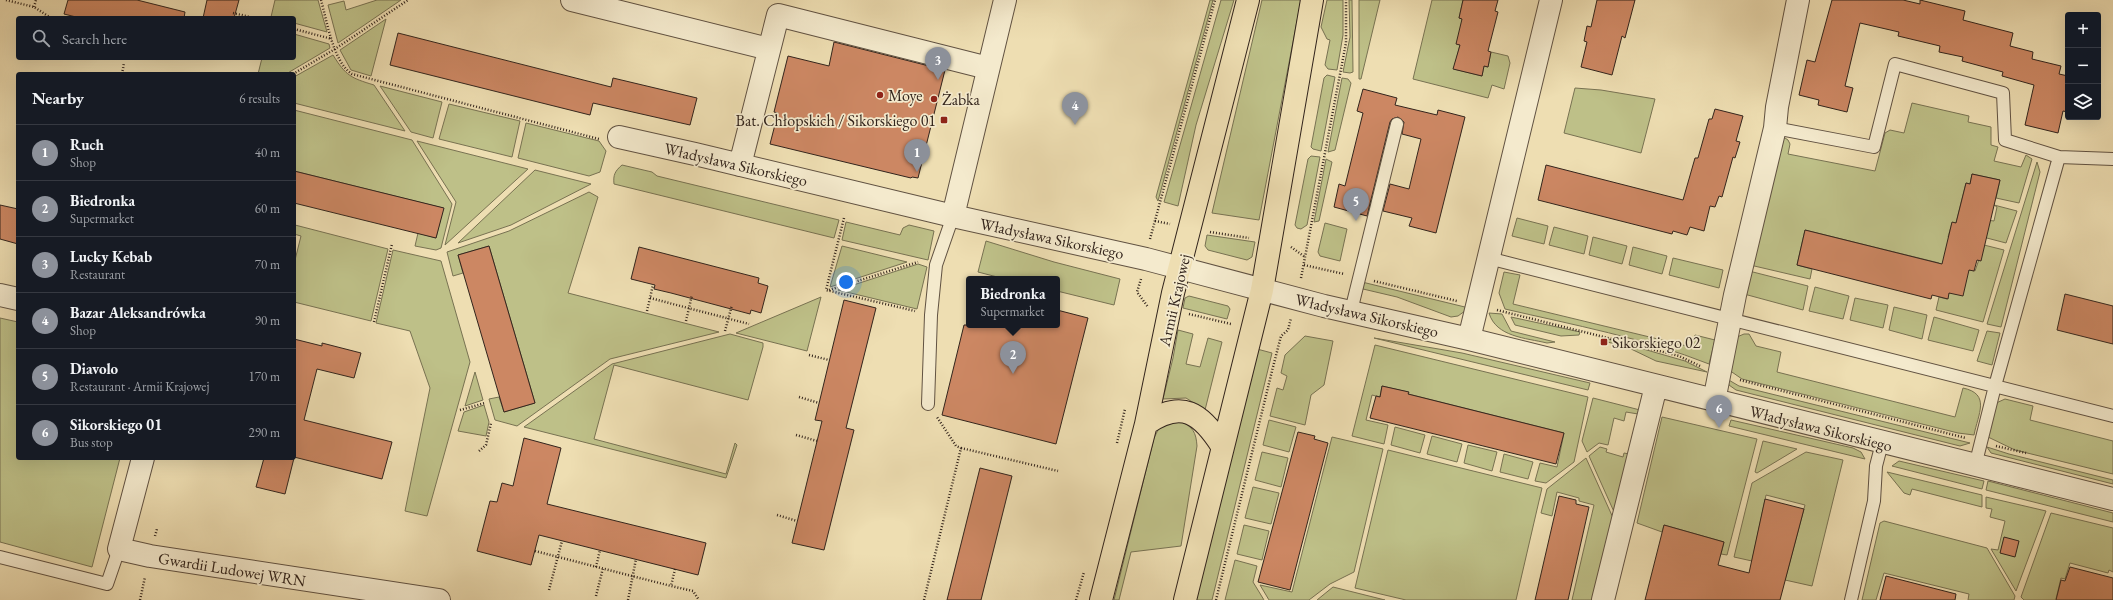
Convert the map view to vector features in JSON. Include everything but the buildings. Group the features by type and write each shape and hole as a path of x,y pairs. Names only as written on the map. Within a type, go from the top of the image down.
{"main road":[{"name":"Armii Krajowej","path":"1101,600 1146,424 1169,309 1181,268 1248,0"},
{"path":"1185,600 1222,446 1262,290 1269,241 1312,0"},
{"path":"1146,424 1169,411 1184,412 1203,421 1222,446"}],"street":[{"path":"572,0 769,49"},
{"path":"953,216 1005,0"},
{"path":"1469,339 1551,0"},
{"path":"1714,401 1730,320 1775,128 1777,107 1798,0"},
{"path":"740,165 778,15 988,68"},
{"name":"Władysława Sikorskiego","path":"612,139 740,165 953,216 1146,258 1262,290 1469,339 1882,443 2113,499"},
{"path":"0,295 16,299"},
{"path":"1603,600 1656,386"},
{"path":"119,549 142,460"},
{"name":"Gwardii Ludowej WRN","path":"119,549 150,556 387,596 439,600"}],"lane":[{"path":"1775,128 1874,147 1895,64 2003,94 2005,140 2059,157 2113,159"},
{"path":"1350,311 1397,124"},
{"path":"1975,466 1995,386 2059,157"},
{"path":"928,404 931,315 936,265 953,216"},
{"path":"1488,258 2113,416"},
{"path":"1851,600 1874,500 1876,466 1882,443"},
{"path":"0,557 107,584 119,549"}],"path":[{"path":"6,0 34,7 48,16"},
{"path":"34,7 36,0"},
{"path":"321,0 335,49 343,66 347,71 356,76 612,139"},
{"path":"296,72 335,49 408,0"},
{"path":"1215,0 1137,292 1143,302 1148,305 1281,336"},
{"path":"233,13 246,16"},
{"path":"296,30 333,40"},
{"path":"122,72 124,64"},
{"path":"826,290 844,218"},
{"path":"1155,221 1190,229 1269,241 1293,247 1305,258"},
{"path":"374,322 392,244"},
{"path":"826,290 836,289 918,262"},
{"path":"647,311 653,285"},
{"path":"826,290 931,315"},
{"path":"686,321 692,295"},
{"path":"650,298 749,324"},
{"path":"725,331 732,305"},
{"path":"1147,311 1148,305"},
{"path":"809,355 829,360"},
{"path":"799,397 819,402"},
{"path":"460,410 486,403"},
{"path":"928,404 956,446 1058,470"},
{"path":"1117,444 1126,407"},
{"path":"479,451 486,445 491,423"},
{"path":"796,435 817,441"},
{"path":"924,600 961,448"},
{"path":"777,515 797,520"},
{"path":"549,590 562,541"},
{"path":"596,567 600,550"},
{"path":"535,551 693,591 699,600"},
{"path":"628,600 636,559"},
{"path":"596,596 603,568"},
{"path":"671,586 675,569"},
{"path":"1076,600 1086,569"},
{"path":"140,600 146,571"}],"green space":[{"path":"275,0 318,0 327,32 296,24 296,16 271,16"},
{"path":"377,0 401,0 338,43 328,5 344,1 346,10"},
{"path":"1210,0 1213,0 1158,201 1156,197"},
{"path":"1221,0 1234,0 1196,125 1178,206 1164,202"},
{"path":"1262,0 1301,0 1259,220 1212,213"},
{"path":"1327,0 1343,0 1343,35 1337,70 1328,69 1325,65 1330,40 1327,39 1321,27"},
{"path":"1349,0 1352,0 1353,72 1350,73 1343,72 1350,37"},
{"path":"1359,0 1380,0 1361,79 1359,79"},
{"path":"1432,0 1463,0 1459,18 1466,20 1454,69 1482,76 1484,66 1488,67 1491,52 1508,56 1510,63 1504,89 1492,85 1488,98 1413,79"},
{"path":"386,19 371,76 351,70 340,50"},
{"path":"296,35 329,44 330,48 289,72 258,72 262,60 296,60"},
{"path":"333,55 342,68 354,78 374,85 405,131 296,104 296,76"},
{"path":"1327,75 1335,77 1321,151 1311,147 1324,78"},
{"path":"1342,78 1348,79 1351,83 1335,150 1328,152"},
{"path":"380,86 442,102 433,138 411,132"},
{"path":"1575,88 1601,90 1655,99 1641,153 1564,133"},
{"path":"1912,103 1969,116 1968,122 1991,127 1991,145 1998,147 1994,161 2021,167 2026,155 2032,159 2019,203 1996,198 2000,180 1972,174 1970,184 1966,183 1956,223 1952,223 1948,237 1952,238 1945,270 1939,263 1805,230 1797,265 1812,269 1810,279 1750,265 1781,139 1785,138 1790,144 1788,154 1875,171 1885,133 1890,130 1904,133"},
{"path":"449,104 520,121 512,157 439,139"},
{"path":"296,111 412,140 452,204 441,248 436,250 415,246 418,233 436,238 443,208 296,171"},
{"path":"526,123 599,141 606,151 600,172 589,176 518,158"},
{"path":"417,141 528,169 445,245 456,202"},
{"path":"1311,156 1320,157 1307,225 1301,229 1297,228 1295,225 1308,159"},
{"path":"1326,159 1332,162 1319,221 1314,222"},
{"path":"2037,162 2040,172 2001,327 1987,324"},
{"path":"622,165 652,172 657,176 839,220 834,238 614,184 615,173"},
{"path":"535,170 591,184 511,225 458,243"},
{"path":"589,192 598,197 568,293 719,332 610,359 517,426 495,420 489,399 499,397 504,412 535,403 489,246 458,255 463,273 453,276 447,252 509,231"},
{"path":"1994,205 2017,211 2006,243 1983,237 1987,220 1994,221 1997,207"},
{"path":"1517,218 1548,226 1544,244 1512,236"},
{"path":"846,222 900,235 903,228 909,225 934,231 928,260 842,240"},
{"path":"1325,223 1347,229 1340,261 1320,256 1318,252"},
{"path":"296,225 388,249 371,321 296,302 296,256 301,236 296,235"},
{"path":"1554,227 1588,236 1584,254 1549,245"},
{"path":"1207,235 1255,242 1252,257 1247,260 1208,250 1205,246"},
{"path":"1593,237 1627,246 1622,264 1589,255"},
{"path":"986,241 1054,262 1120,279 1114,305 1060,292 1060,276 993,276 978,272"},
{"path":"1984,245 2004,250 1983,322 1936,310 1939,297 1947,299 1949,293 1969,270 1975,271"},
{"path":"842,246 907,262 830,287"},
{"path":"1633,247 1667,256 1662,274 1629,265"},
{"path":"393,250 441,261 470,362 427,516 405,511 430,388 410,331 376,323"},
{"path":"1673,258 1723,270 1719,288 1669,275"},
{"path":"918,264 927,267 917,309 838,290"},
{"path":"1749,271 1808,286 1803,310 1744,294"},
{"path":"1504,272 1520,275 1513,304 1691,347 1695,335 1715,340 1709,364 1634,339 1505,309 1499,293"},
{"path":"1362,282 1469,308 1458,316 1451,317 1397,297 1363,289"},
{"path":"1815,287 1849,296 1843,319 1809,311"},
{"path":"1189,296 1228,306 1230,309 1227,319 1183,308 1185,298"},
{"path":"821,297 807,351 736,333"},
{"path":"1855,298 1888,305 1883,328 1850,320"},
{"path":"1894,307 1927,315 1922,339 1889,330"},
{"path":"1489,313 1502,314 1511,331 1555,342 1547,343 1530,340 1505,332 1498,327"},
{"path":"1511,317 1580,332 1579,335 1561,336 1515,325"},
{"path":"1934,317 1979,330 1973,351 1928,340"},
{"path":"0,318 16,322 16,460 119,460 92,567 0,542"},
{"path":"1178,330 1193,334 1186,364 1200,367 1208,338 1222,342 1205,410 1186,398 1163,399"},
{"path":"1987,331 2000,333 1992,365 1977,361"},
{"path":"730,334 763,343 748,400 614,365 594,439 726,474 735,443 737,445 726,478 524,427 612,364"},
{"path":"1744,334 1749,334 1756,346 1781,352 1777,372 1955,417 1963,388 1972,391 1980,400 1980,412 1974,435 1958,433 1742,379 1729,370 1737,337"},
{"path":"1305,336 1333,341 1324,385 1311,395 1305,425 1270,416 1277,388 1283,390 1287,376 1281,373 1285,355"},
{"path":"1374,338 1462,353 1590,383 1588,390"},
{"path":"1605,338 1685,361 1707,372 1656,361 1629,348 1604,341"},
{"path":"1375,345 1588,397 1574,462 1546,483 1535,481 1540,463 1557,467 1564,433 1408,394 1408,392 1382,386 1380,397 1372,395 1366,420 1388,425 1384,444 1352,436"},
{"path":"1257,349 1272,353 1212,600 1195,600"},
{"path":"475,372 483,400 465,406"},
{"path":"1727,379 1739,386 1970,443 1960,446 1736,390 1729,385"},
{"path":"1593,398 1640,410 1638,414 1626,412 1624,421 1614,418 1608,445 1599,443 1587,452 1582,441"},
{"path":"2005,399 2033,406 2030,420 2113,441 2113,474 2015,450 1988,437 1994,404"},
{"path":"484,405 489,422 486,436 458,431 464,412"},
{"path":"1662,417 1757,439 1727,555 1721,554 1724,542 1664,525 1662,532 1637,523"},
{"path":"1269,420 1296,427 1289,452 1263,445"},
{"path":"1731,420 1853,448 1861,452 1865,459 1729,426"},
{"path":"1180,421 1188,425 1193,430 1196,437 1197,446 1181,546 1131,552 1119,600 1114,600 1154,438 1160,426"},
{"path":"1395,427 1425,435 1420,453 1391,445"},
{"path":"1432,436 1462,444 1457,462 1427,454"},
{"path":"1332,437 1383,449 1354,572 1330,584 1309,600 1269,600 1260,585 1292,592"},
{"path":"1763,441 1797,449 1757,473 1755,472"},
{"path":"1468,445 1497,452 1492,471 1464,463"},
{"path":"1600,447 1607,449 1606,452 1623,457 1624,453 1629,454 1615,514 1589,456"},
{"path":"1987,447 2113,480 2113,484 1991,453"},
{"path":"1388,450 1542,488 1516,600 1406,600 1355,588"},
{"path":"1262,452 1288,458 1281,487 1255,480"},
{"path":"1806,452 1843,460 1812,586 1785,580 1805,505 1766,495 1752,561 1734,557 1752,483"},
{"path":"1504,454 1533,462 1528,479 1500,472"},
{"path":"1586,458 1614,520 1595,600 1572,600 1594,505 1579,501 1579,498 1557,492 1552,516 1541,513 1547,489"},
{"path":"1899,461 1984,481 1982,489 1892,466"},
{"path":"1887,472 1982,495 1982,507 1912,489 1910,495 1904,493"},
{"path":"1988,481 2113,513 2113,522 1986,490"},
{"path":"1253,487 1279,493 1271,524 1245,518"},
{"path":"1986,497 2046,511 2016,591 1991,549 1998,550 2005,521 1990,517 1992,509 1986,508"},
{"path":"2051,513 2113,528 2113,572 2109,570 2108,573 2070,563 2065,579 2061,578 2057,600 2024,600 2021,597"},
{"path":"1884,521 1987,548 2015,596 2014,600 1968,600 1969,594 1884,573 1876,600 1862,600 1880,523"},
{"path":"1244,525 1269,531 1262,560 1237,554"},
{"path":"1235,560 1257,566 1253,582 1264,600 1225,600"},
{"path":"1333,587 1385,600 1317,600"}],"place":[{"name":"Lucky Kebab","path":"938,80"},
{"name":"Moye","path":"880,95"},
{"name":"Żabka","path":"934,99"},
{"name":"Bat. Chłopskich / Sikorskiego 01","path":"944,120"},
{"name":"Bazar Aleksandrówka","path":"1075,125"},
{"name":"Ruch","path":"917,172"},
{"name":"Diavolo","path":"1356,221"},
{"name":"Sikorskiego 02","path":"1604,342"},
{"name":"Biedronka","path":"1013,374"},
{"name":"Sikorskiego 01","path":"1719,428"}]}
